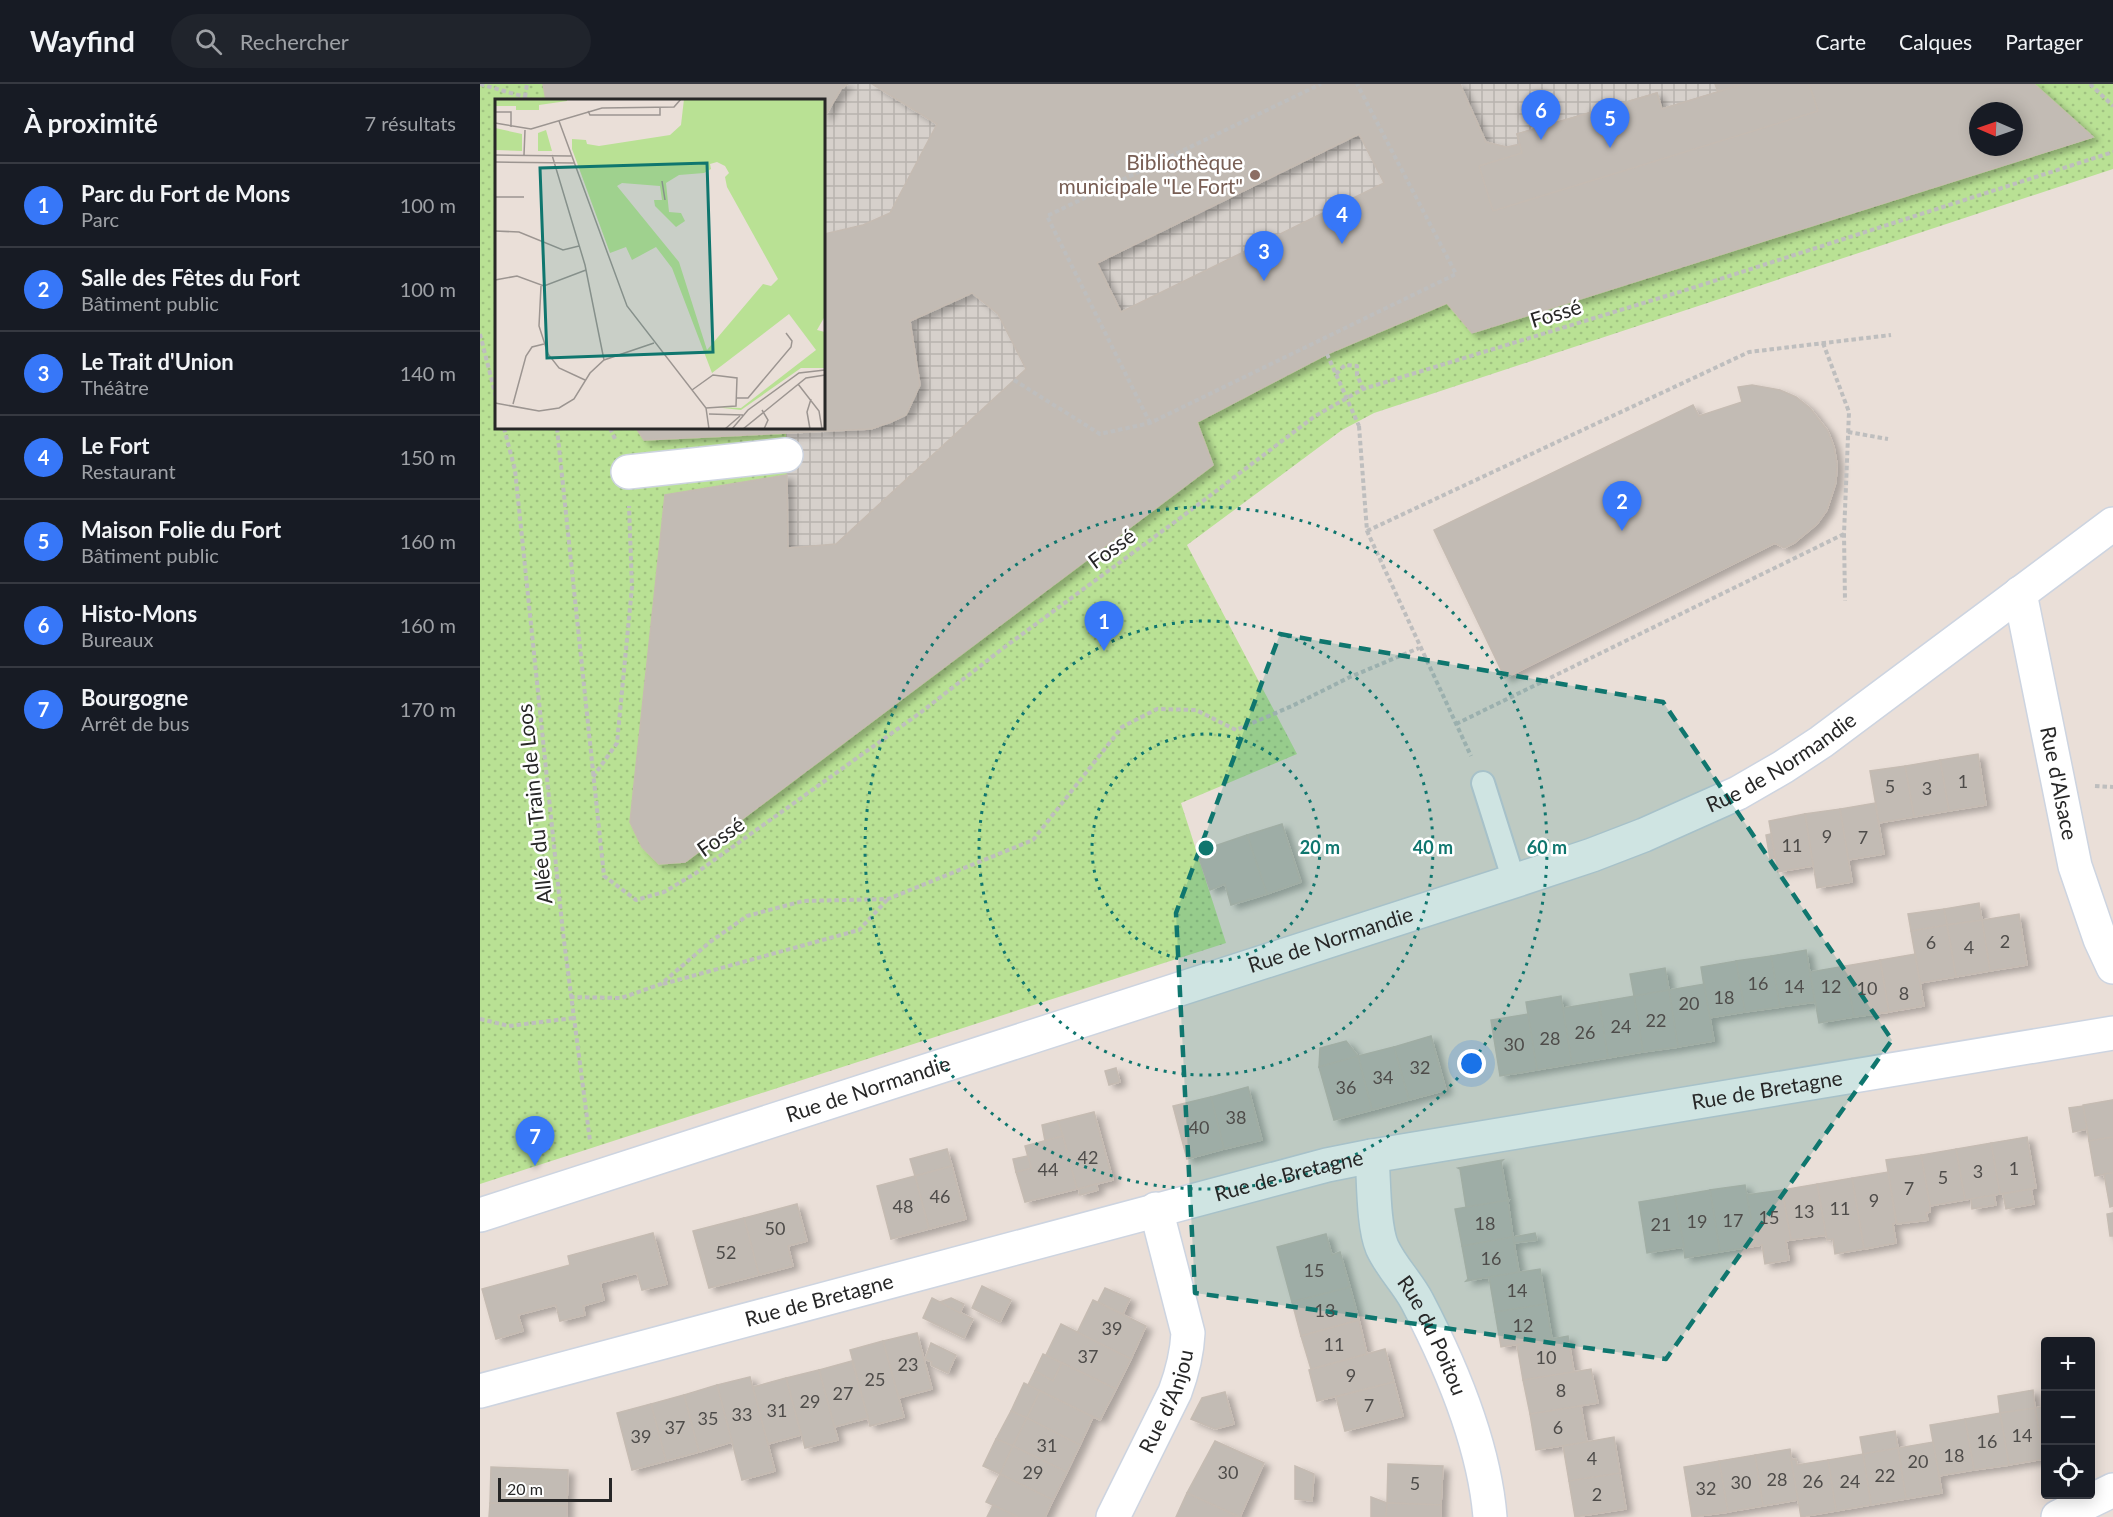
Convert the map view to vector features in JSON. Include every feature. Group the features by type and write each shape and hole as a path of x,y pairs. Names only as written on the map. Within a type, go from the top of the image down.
{"street":[{"path":"628,472 786,455"},
{"name":"Rue de Normandie","path":"480,1215 1514,881 1644,835 1738,793 1821,742 2113,524"},
{"name":"Rue d'Alsace","path":"2020,592 2075,866 2100,939 2113,966"},
{"name":"Rue de Bretagne","path":"480,1391 1299,1172 1372,1156 2113,1033"},
{"name":"Rue du Poitou","path":"1372,1156 1381,1245 1415,1297 1448,1365 1468,1417 1488,1495 1490,1517"},
{"name":"Rue d'Anjou","path":"1113,1517 1174,1392 1182,1373 1187,1350 1188,1333 1156,1209"},
{"path":"2058,1517 2113,1490"}],"lane":[{"path":"1483,783 1514,881"}],"path":[{"path":"480,84 526,99 527,84"},
{"path":"1150,423 1047,216 1321,84"},
{"path":"1014,380 1100,434 1150,423 1456,274 1357,84"},
{"path":"2090,84 2113,106"},
{"name":"Fossé","path":"557,429 604,876 636,900 664,892 696,873 920,713 1002,649 1315,416 1363,389 1689,289 2113,152"},
{"path":"480,333 495,393"},
{"path":"1367,531 1749,352 1891,335"},
{"path":"1823,343 1849,412 1845,601"},
{"path":"1327,354 1359,426 1367,531 1483,783"},
{"path":"1336,374 1345,365 1357,366 1357,375 1363,389"},
{"name":"Allée du Train de Loos","path":"504,429 515,470 570,997 595,1178"},
{"path":"1848,432 1888,439"},
{"path":"593,777 617,743 632,587 628,472"},
{"path":"1456,724 1845,534"},
{"path":"661,984 710,942 747,916 803,901 888,899 1033,840 1122,727 1157,709 1196,710 1236,730 1292,706 1350,676 1419,648"},
{"path":"570,997 621,999 661,984 859,930 888,899"},
{"path":"480,1019 509,1026 573,1018"}],"highlighted area":[{"path":"1280,634 1663,702 1892,1040 1666,1359 1195,1293 1176,913"}],"green space":[{"path":"480,84 543,84 546,99 495,99 495,429 637,429 644,440 871,429 906,415 920,385 910,321 1002,323 1026,369 836,544 787,476 630,822 642,847 659,864 685,862 1213,465 1197,422 1327,354 1447,303 1472,333 2092,138 2034,84 2113,84 2113,169 1374,413 1342,430 1187,545 1297,754 1181,803 1226,943 480,1184"}],"shaded area":[{"path":"848,84 872,84 937,124 890,213 863,225 825,234 825,116 841,89"},
{"path":"1460,84 1715,84 1718,92 1662,109 1656,93 1517,134 1520,144 1507,147 1486,142"},
{"path":"1359,134 1384,183 1121,312 1097,263"},
{"path":"972,293 998,314 1026,369 836,544 788,548 786,433 871,429 906,415 920,385 910,321"}],"building":[{"path":"543,84 848,84 841,89 825,116 825,99 546,99"},
{"path":"872,84 1460,84 1486,142 1507,147 1520,144 1517,134 1657,93 1662,109 1718,92 1715,84 2034,84 2093,137 1472,333 1447,303 1327,354 1197,422 1213,465 685,862 659,864 642,847 630,822 665,495 787,475 788,548 836,544 1026,369 998,314 972,293 910,321 920,385 906,415 891,422 871,429 644,440 637,429 825,429 825,234 863,225 890,213 937,124","holes":["1359,134 1384,183 1121,312 1097,263"]},
{"path":"1743,84 1809,84 1818,111 1493,211 1479,166 1522,153 1517,134 1657,93 1662,109"},
{"path":"1752,385 1780,390 1796,397 1810,408 1828,431 1837,464 1836,482 1827,510 1817,524 1794,543 1784,548 1775,543 1505,678 1434,530 1693,405 1699,416 1742,402 1738,387"},
{"path":"1978,754 1986,805 1949,811 1940,760"},
{"path":"1940,760 1949,811 1914,817 1905,766"},
{"path":"1905,766 1914,817 1879,823 1870,771"},
{"path":"1875,803 1884,854 1848,860 1840,809"},
{"path":"1840,809 1852,882 1817,888 1805,814"},
{"path":"1805,814 1813,866 1778,872 1769,821"},
{"path":"1282,824 1301,882 1267,894 1247,835"},
{"path":"1771,834 1775,858 1770,859 1766,835"},
{"path":"1247,835 1267,894 1231,905 1225,884 1210,890 1197,852"},
{"path":"1979,903 1982,920 1947,925 1944,909"},
{"path":"1944,909 1947,925 1911,931 1908,914"},
{"path":"2019,914 2027,965 1990,971 1982,920"},
{"path":"1982,920 1990,971 1956,977 1947,925"},
{"path":"1947,925 1956,977 1920,983 1911,931"},
{"path":"1806,950 1815,1002 1780,1007 1771,956"},
{"path":"1915,954 1924,1006 1889,1012 1880,960"},
{"path":"1771,956 1780,1007 1745,1012 1736,961"},
{"path":"1880,960 1889,1012 1854,1017 1845,966"},
{"path":"1736,961 1745,1012 1709,1018 1701,967"},
{"path":"1845,966 1854,1017 1819,1023 1810,972"},
{"path":"1665,968 1669,990 1634,996 1630,974"},
{"path":"1704,984 1714,1041 1678,1047 1669,990"},
{"path":"1669,990 1678,1047 1643,1052 1634,996"},
{"path":"1561,996 1572,1064 1537,1070 1526,1002"},
{"path":"1634,996 1643,1052 1608,1058 1599,1002"},
{"path":"1599,1002 1608,1058 1572,1064 1563,1008"},
{"path":"1528,1014 1537,1070 1500,1076 1491,1020"},
{"path":"1431,1036 1446,1090 1409,1100 1394,1047"},
{"path":"1346,1041 1358,1056 1319,1067 1320,1048"},
{"path":"1394,1047 1409,1100 1372,1110 1358,1056"},
{"path":"1358,1056 1372,1110 1334,1120 1319,1067"},
{"path":"1116,1068 1120,1082 1109,1085 1105,1071"},
{"path":"1248,1087 1262,1140 1224,1149 1211,1097"},
{"path":"1211,1097 1224,1149 1187,1159 1173,1106"},
{"path":"2113,1100 2113,1137 2089,1141 2083,1105"},
{"path":"2083,1106 2087,1129 2073,1132 2069,1108"},
{"path":"1094,1112 1113,1180 1077,1189 1058,1121"},
{"path":"1058,1121 1063,1136 1045,1141 1042,1125"},
{"path":"1063,1136 1077,1189 1025,1202 1016,1172 1031,1168 1025,1146"},
{"path":"2027,1137 2036,1188 2000,1194 1991,1143"},
{"path":"2113,1137 2113,1173 2095,1176 2089,1141"},
{"path":"1991,1143 2000,1194 1965,1200 1956,1149"},
{"path":"947,1149 952,1166 915,1176 910,1159"},
{"path":"1956,1149 1965,1200 1930,1206 1921,1155"},
{"path":"1921,1155 1930,1206 1930,1212 1926,1213 1928,1220 1897,1224 1886,1160"},
{"path":"1028,1156 1031,1168 1016,1172 1013,1159"},
{"path":"1503,1160 1501,1162 1508,1201 1466,1207 1458,1168"},
{"path":"952,1166 966,1219 929,1229 915,1176"},
{"path":"1888,1172 1896,1223 1893,1224 1896,1243 1864,1249 1852,1178"},
{"path":"2113,1173 2113,1206 2110,1207 2104,1174"},
{"path":"915,1176 929,1229 891,1239 877,1186"},
{"path":"1852,1178 1864,1249 1835,1254 1833,1239 1827,1240 1817,1184"},
{"path":"1096,1184 1098,1190 1080,1195 1079,1189"},
{"path":"1817,1184 1826,1235 1791,1240 1782,1190"},
{"path":"1745,1185 1756,1246 1720,1252 1710,1190"},
{"path":"2031,1189 2034,1204 2006,1209 2003,1194"},
{"path":"1710,1190 1720,1252 1685,1258 1675,1196"},
{"path":"1782,1190 1791,1240 1786,1241 1789,1260 1765,1264 1762,1245 1756,1246 1747,1195"},
{"path":"1994,1195 1996,1205 1972,1209 1971,1199"},
{"path":"1675,1196 1684,1247 1647,1253 1639,1202"},
{"path":"1509,1200 1513,1237 1462,1246 1455,1209"},
{"path":"797,1204 807,1241 788,1246 793,1266 759,1275 744,1218"},
{"path":"2113,1213 2113,1236 2110,1236 2107,1214"},
{"path":"744,1218 759,1275 709,1288 693,1231"},
{"path":"653,1233 667,1284 642,1290 637,1273 600,1283 604,1300 583,1306 585,1315 560,1321 556,1305 518,1315 523,1331 496,1339 482,1289 570,1265 568,1256"},
{"path":"1535,1233 1537,1240 1514,1243 1513,1237"},
{"path":"1326,1234 1332,1255 1340,1252 1350,1287 1292,1302 1277,1247"},
{"path":"1513,1237 1519,1272 1466,1281 1468,1279 1462,1246"},
{"path":"1540,1269 1546,1304 1495,1312 1489,1277"},
{"path":"982,1286 1011,1300 1000,1322 972,1308"},
{"path":"1350,1287 1359,1320 1301,1336 1292,1302"},
{"path":"1105,1288 1130,1299 1123,1314 1098,1302"},
{"path":"932,1298 973,1319 964,1338 923,1318"},
{"path":"951,1298 964,1304 960,1313 940,1302"},
{"path":"1093,1300 1146,1326 1131,1359 1077,1333"},
{"path":"1546,1304 1552,1339 1501,1347 1495,1312"},
{"path":"1359,1320 1367,1354 1311,1369 1301,1336"},
{"path":"1061,1324 1131,1359 1116,1389 1046,1355"},
{"path":"917,1333 932,1389 898,1398 883,1341"},
{"path":"1568,1336 1574,1372 1523,1380 1517,1345"},
{"path":"883,1341 904,1417 870,1426 850,1350"},
{"path":"931,1343 956,1355 948,1373 931,1365 932,1362 925,1359"},
{"path":"1385,1349 1394,1382 1317,1401 1309,1370"},
{"path":"1043,1354 1062,1363 1053,1381 1035,1371"},
{"path":"852,1361 868,1418 834,1427 819,1370"},
{"path":"1062,1363 1116,1389 1100,1420 1028,1385 1035,1371 1053,1381"},
{"path":"1591,1369 1598,1403 1530,1414 1523,1380"},
{"path":"819,1370 838,1440 805,1448 786,1378"},
{"path":"750,1377 775,1471 742,1480 717,1385"},
{"path":"786,1378 801,1435 768,1444 753,1387"},
{"path":"1394,1382 1403,1416 1345,1431 1336,1397"},
{"path":"1024,1383 1040,1391 1027,1418 1011,1411"},
{"path":"717,1385 732,1442 699,1452 684,1395"},
{"path":"2033,1390 2035,1408 2000,1413 1998,1396"},
{"path":"1040,1391 1093,1417 1080,1445 1027,1418"},
{"path":"1225,1392 1234,1424 1215,1429 1191,1419 1202,1398"},
{"path":"684,1395 699,1452 666,1461 651,1404"},
{"path":"651,1404 666,1461 632,1470 617,1413"},
{"path":"1581,1406 1587,1442 1536,1450 1530,1414"},
{"path":"2041,1407 2041,1442 2035,1408"},
{"path":"2035,1408 2041,1442 2041,1460 2009,1465 2000,1413"},
{"path":"1011,1411 1027,1418 1013,1446 996,1439"},
{"path":"2000,1413 2009,1465 1974,1470 1965,1419"},
{"path":"1027,1418 1080,1445 1067,1472 1013,1446"},
{"path":"1965,1419 1974,1470 1939,1476 1930,1425"},
{"path":"1895,1431 1898,1448 1863,1454 1860,1437"},
{"path":"1614,1437 1620,1473 1569,1481 1563,1446"},
{"path":"996,1439 1013,1446 1000,1474 983,1466"},
{"path":"1215,1441 1264,1463 1240,1517 1187,1493"},
{"path":"1933,1442 1942,1493 1906,1499 1898,1448"},
{"path":"1013,1446 1067,1472 1053,1500 1000,1474"},
{"path":"1898,1448 1906,1499 1871,1505 1863,1454"},
{"path":"1790,1449 1798,1500 1763,1506 1755,1455"},
{"path":"1863,1454 1871,1505 1836,1511 1828,1460"},
{"path":"1755,1455 1763,1506 1728,1512 1719,1461"},
{"path":"1796,1459 1797,1465 1828,1460 1836,1511 1801,1517 1791,1460"},
{"path":"1719,1461 1728,1512 1692,1517 1684,1467"},
{"path":"1388,1464 1443,1466 1441,1505 1387,1503"},
{"path":"1295,1466 1314,1474 1312,1501 1295,1499"},
{"path":"491,1467 568,1470 567,1506 490,1503"},
{"path":"1620,1473 1626,1509 1575,1517 1569,1481"},
{"path":"1000,1474 1053,1500 1045,1517 1018,1517 986,1502"},
{"path":"1187,1493 1239,1517 1176,1517"},
{"path":"1371,1497 1387,1503 1386,1517 1371,1517"},
{"path":"490,1503 567,1506 567,1517 489,1517"},
{"path":"1387,1503 1441,1505 1441,1517 1386,1517"},
{"path":"993,1505 1018,1517 987,1517"}],"place":[{"name":"Histo-Mons","path":"1541,140"},
{"name":"Maison Folie du Fort","path":"1610,148"},
{"name":"Bibliothèque municipale \"Le Fort\"","path":"1255,175"},
{"name":"Le Fort","path":"1342,244"},
{"name":"Le Trait d'Union","path":"1264,281"},
{"name":"Salle des Fêtes du Fort","path":"1622,531"},
{"name":"Parc du Fort de Mons","path":"1104,651"},
{"name":"Bourgogne","path":"535,1166"}]}
